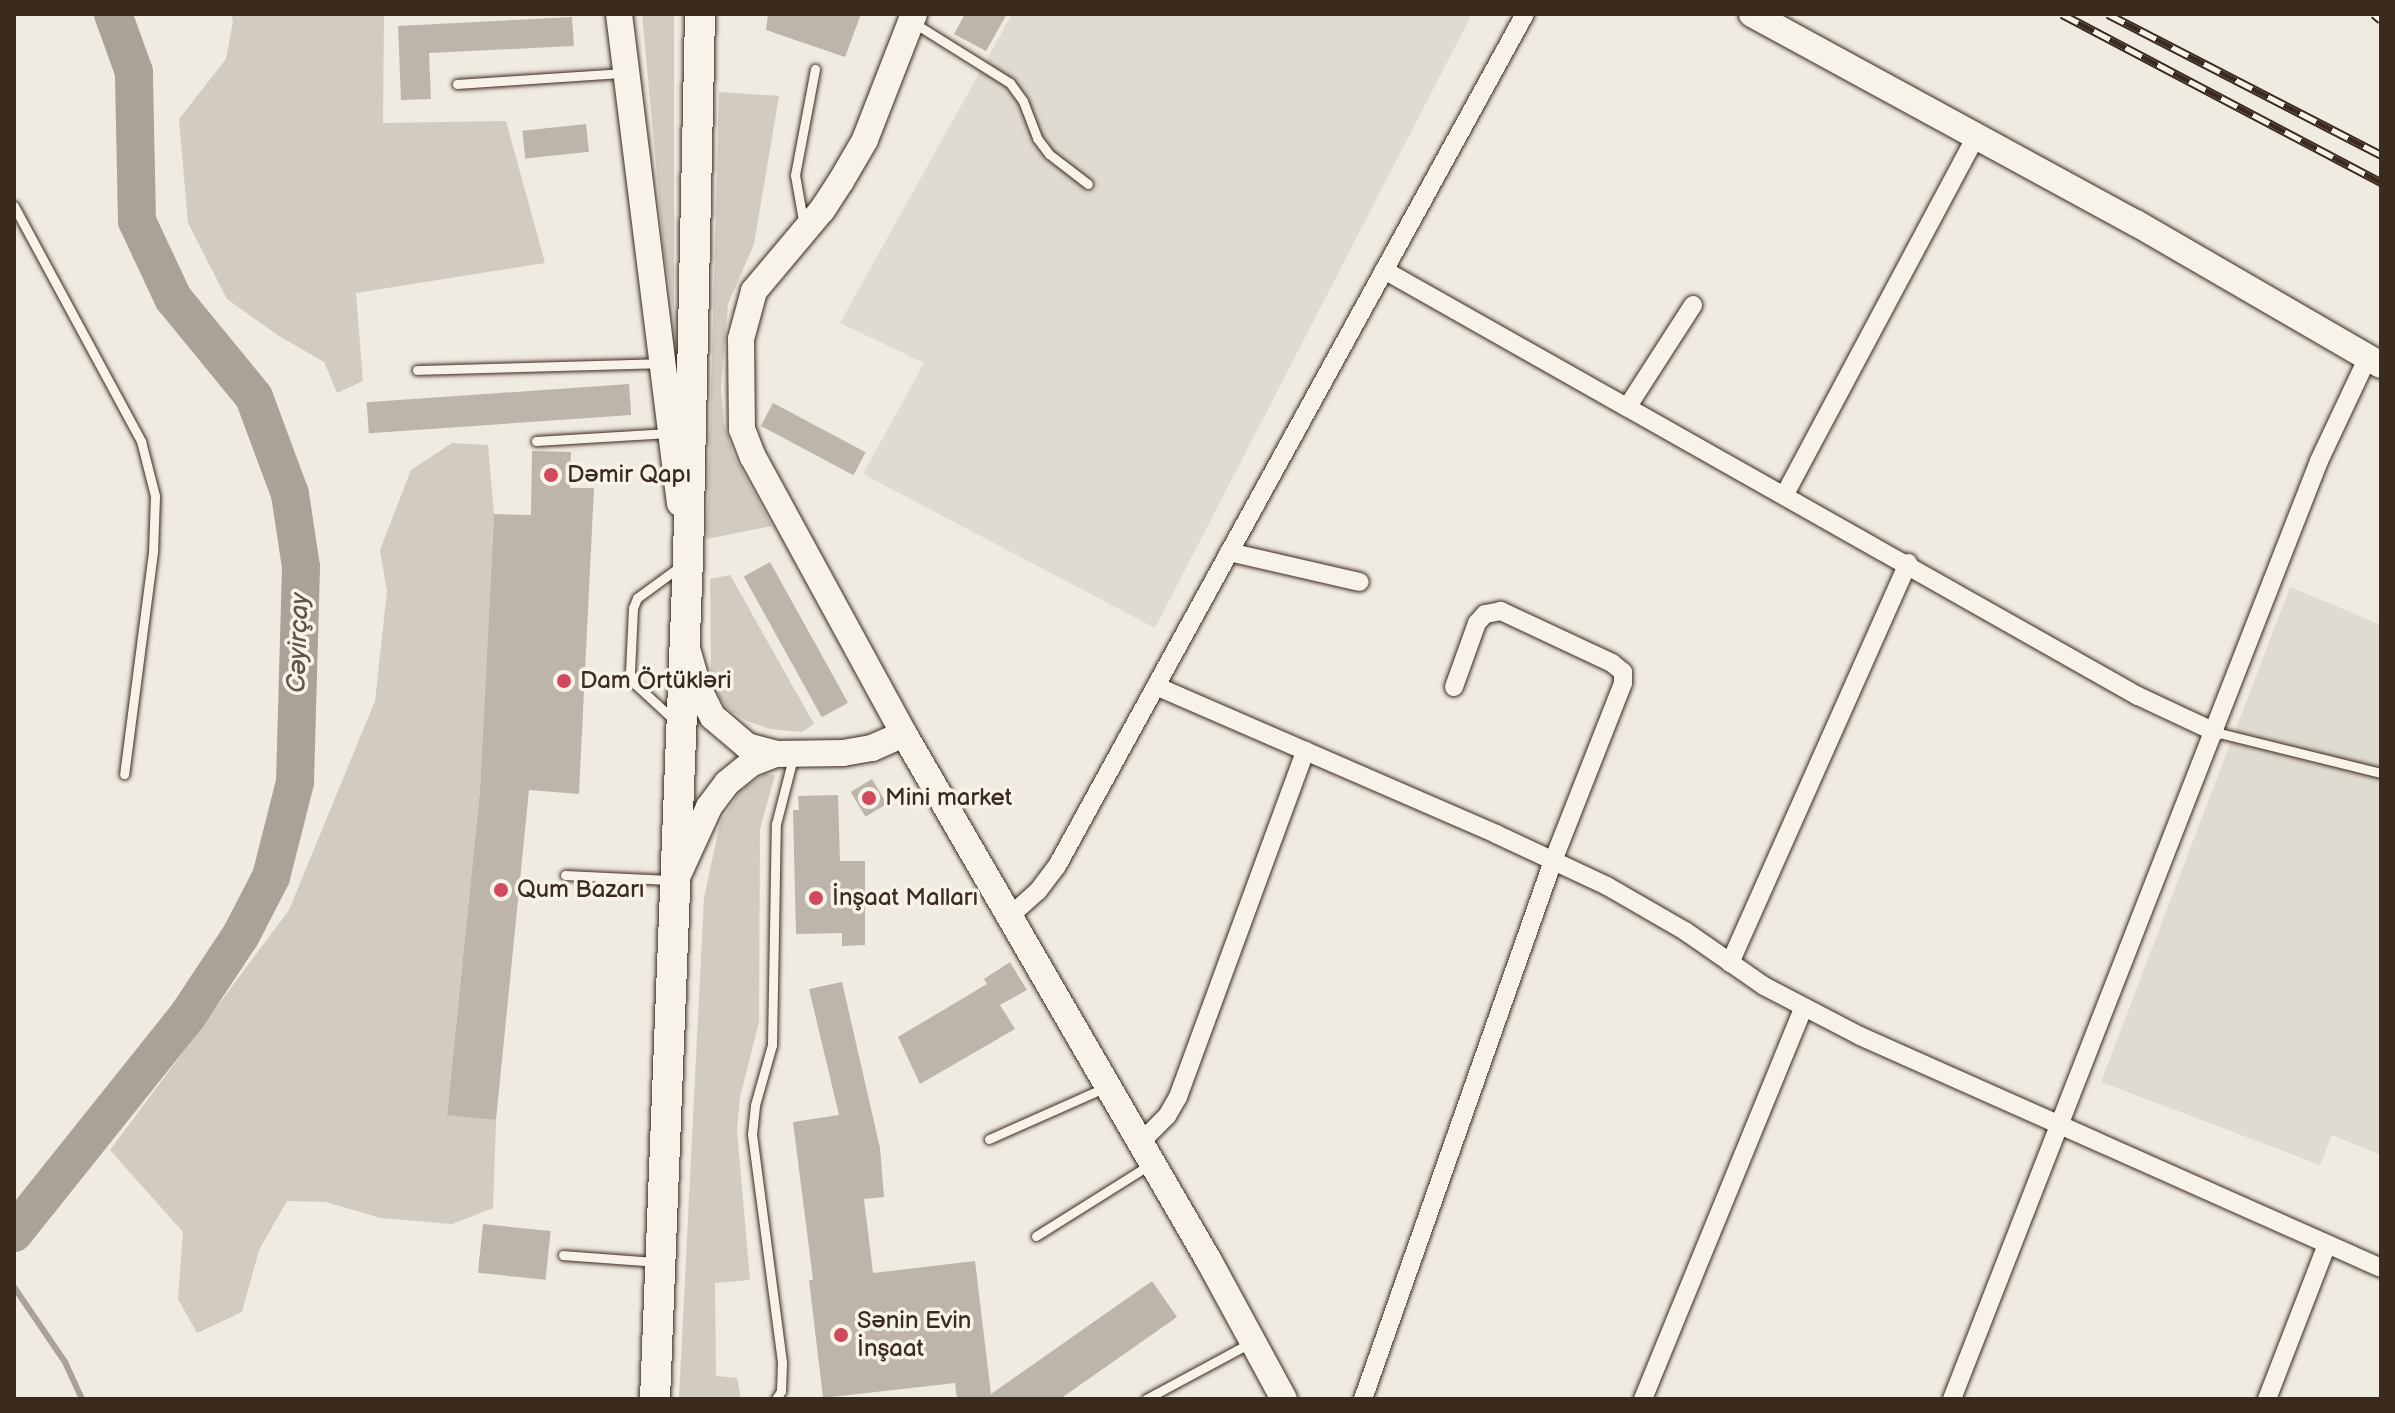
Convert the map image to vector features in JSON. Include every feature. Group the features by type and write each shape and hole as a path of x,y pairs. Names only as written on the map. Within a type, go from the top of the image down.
{"main road":[{"path":"619,14 688,560"},
{"path":"655,1399 688,560 700,14"},
{"path":"1752,14 1976,136 2375,361"},
{"path":"912,18 865,140 828,201 765,275 744,318 740,390 742,429 753,457 904,734 1284,1399"},
{"path":"685,641 699,690 713,717 747,746 785,754"},
{"path":"675,881 709,807 727,783 752,763 785,754 872,748 904,734"}],"street":[{"path":"1010,916 1038,891 1057,866 1525,14"},
{"path":"1785,494 1976,136"},
{"path":"1384,270 1908,563 2138,696 2215,732"},
{"path":"1628,406 1693,305"},
{"path":"1952,1399 2319,461 2375,361"},
{"path":"1229,552 1360,582"},
{"path":"1730,963 1908,563"},
{"path":"1363,1399 1553,861 1623,683 1623,672 1612,663 1501,611 1485,614 1477,623 1454,687"},
{"path":"1156,686 1607,886 1685,931 1803,1009 2381,1268"},
{"path":"1145,1154 1178,1097 1305,751"},
{"path":"1643,1399 1803,1009"},
{"path":"2267,1399 2327,1244"}],"lane":[{"path":"912,18 1010,83 1023,101 1037,138 1049,154 1088,184"},
{"path":"805,229 795,175 815,69"},
{"path":"457,84 627,73"},
{"path":"14,206 141,441 155,496 153,552 124,774"},
{"path":"417,370 663,363"},
{"path":"536,441 670,433"},
{"path":"681,727 633,682 630,672 633,608 637,598 688,560"},
{"path":"2215,732 2381,773"},
{"path":"776,1399 781,1391 782,1362 752,1134 772,1045 776,824 785,754"},
{"path":"565,875 675,881"},
{"path":"989,1139 1107,1086"},
{"path":"1036,1236 1145,1154"},
{"path":"563,1255 660,1262"},
{"path":"1146,1399 1253,1341"}],"shaded area":[{"path":"231,14 384,14 383,123 506,121 545,263 356,293 363,381 337,393 324,362 279,336 227,299 188,223 179,119 226,59 233,21"},
{"path":"642,14 674,14 674,313 664,251"},
{"path":"1012,14 1472,14 1155,628 863,474 924,363 840,323"},
{"path":"719,92 779,96 754,244 728,304 721,388 724,424 734,456 772,526 707,539"},
{"path":"452,443 488,445 494,514 480,790 447,1114 496,1120 493,1208 452,1224 381,1218 326,1202 287,1201 259,1250 242,1312 197,1333 178,1299 183,1232 110,1150 289,910 375,701 387,591 380,550 411,470"},
{"path":"730,575 814,724 802,732 770,729 747,721 727,708 716,691 711,673 710,579"},
{"path":"2290,587 2381,625 2381,1155 2332,1135 2320,1165 2101,1082"},
{"path":"765,774 775,775 760,829 759,1022 740,1097 737,1130 750,1280 715,1283 716,1376 737,1378 741,1399 679,1399 704,898 720,823 741,790"}],"building":[{"path":"768,14 861,14 845,57 766,30"},
{"path":"965,14 1007,14 986,51 954,34"},
{"path":"572,17 574,46 429,53 431,99 401,100 398,26"},
{"path":"586,124 589,152 525,159 522,131"},
{"path":"629,384 631,415 369,433 367,402"},
{"path":"773,403 866,452 854,475 761,426"},
{"path":"532,451 571,452 570,488 594,488 579,794 529,790 496,1120 447,1115 480,790 494,514 531,515"},
{"path":"770,562 848,703 822,717 744,577"},
{"name":"Mini market","path":"872,779 887,804 866,817 851,792"},
{"path":"838,795 840,861 865,861 865,945 842,946 842,933 796,934 793,810 799,810 798,796"},
{"path":"1010,962 1027,990 1000,1005 1015,1029 920,1084 898,1037 987,984 984,979"},
{"path":"842,982 880,1148 884,1197 864,1199 873,1273 975,1261 991,1394 1152,1281 1177,1317 1060,1399 957,1399 955,1383 823,1398 809,1280 813,1280 793,1122 839,1115 809,989"},
{"path":"483,1224 551,1231 546,1280 478,1273"}],"waterway":[{"name":"Cəyirçay","path":"14,1233 188,1015 241,935 271,877 295,782 301,567 290,494 254,397 173,298 137,221 134,72 113,14"},
{"path":"14,1287 65,1362 82,1399"}],"railway":[{"path":"2062,14 2381,182"},
{"path":"2108,14 2381,155"},
{"path":"2374,14 2381,20"}],"place":[{"name":"Dəmir Qapı","path":"551,475"},
{"name":"Dam Örtükləri","path":"564,681"},
{"name":"Mini market","path":"869,798"},
{"name":"Qum Bazarı","path":"501,890"},
{"name":"İnşaat Malları","path":"816,898"},
{"name":"Sənin Evin İnşaat","path":"841,1335"}]}
